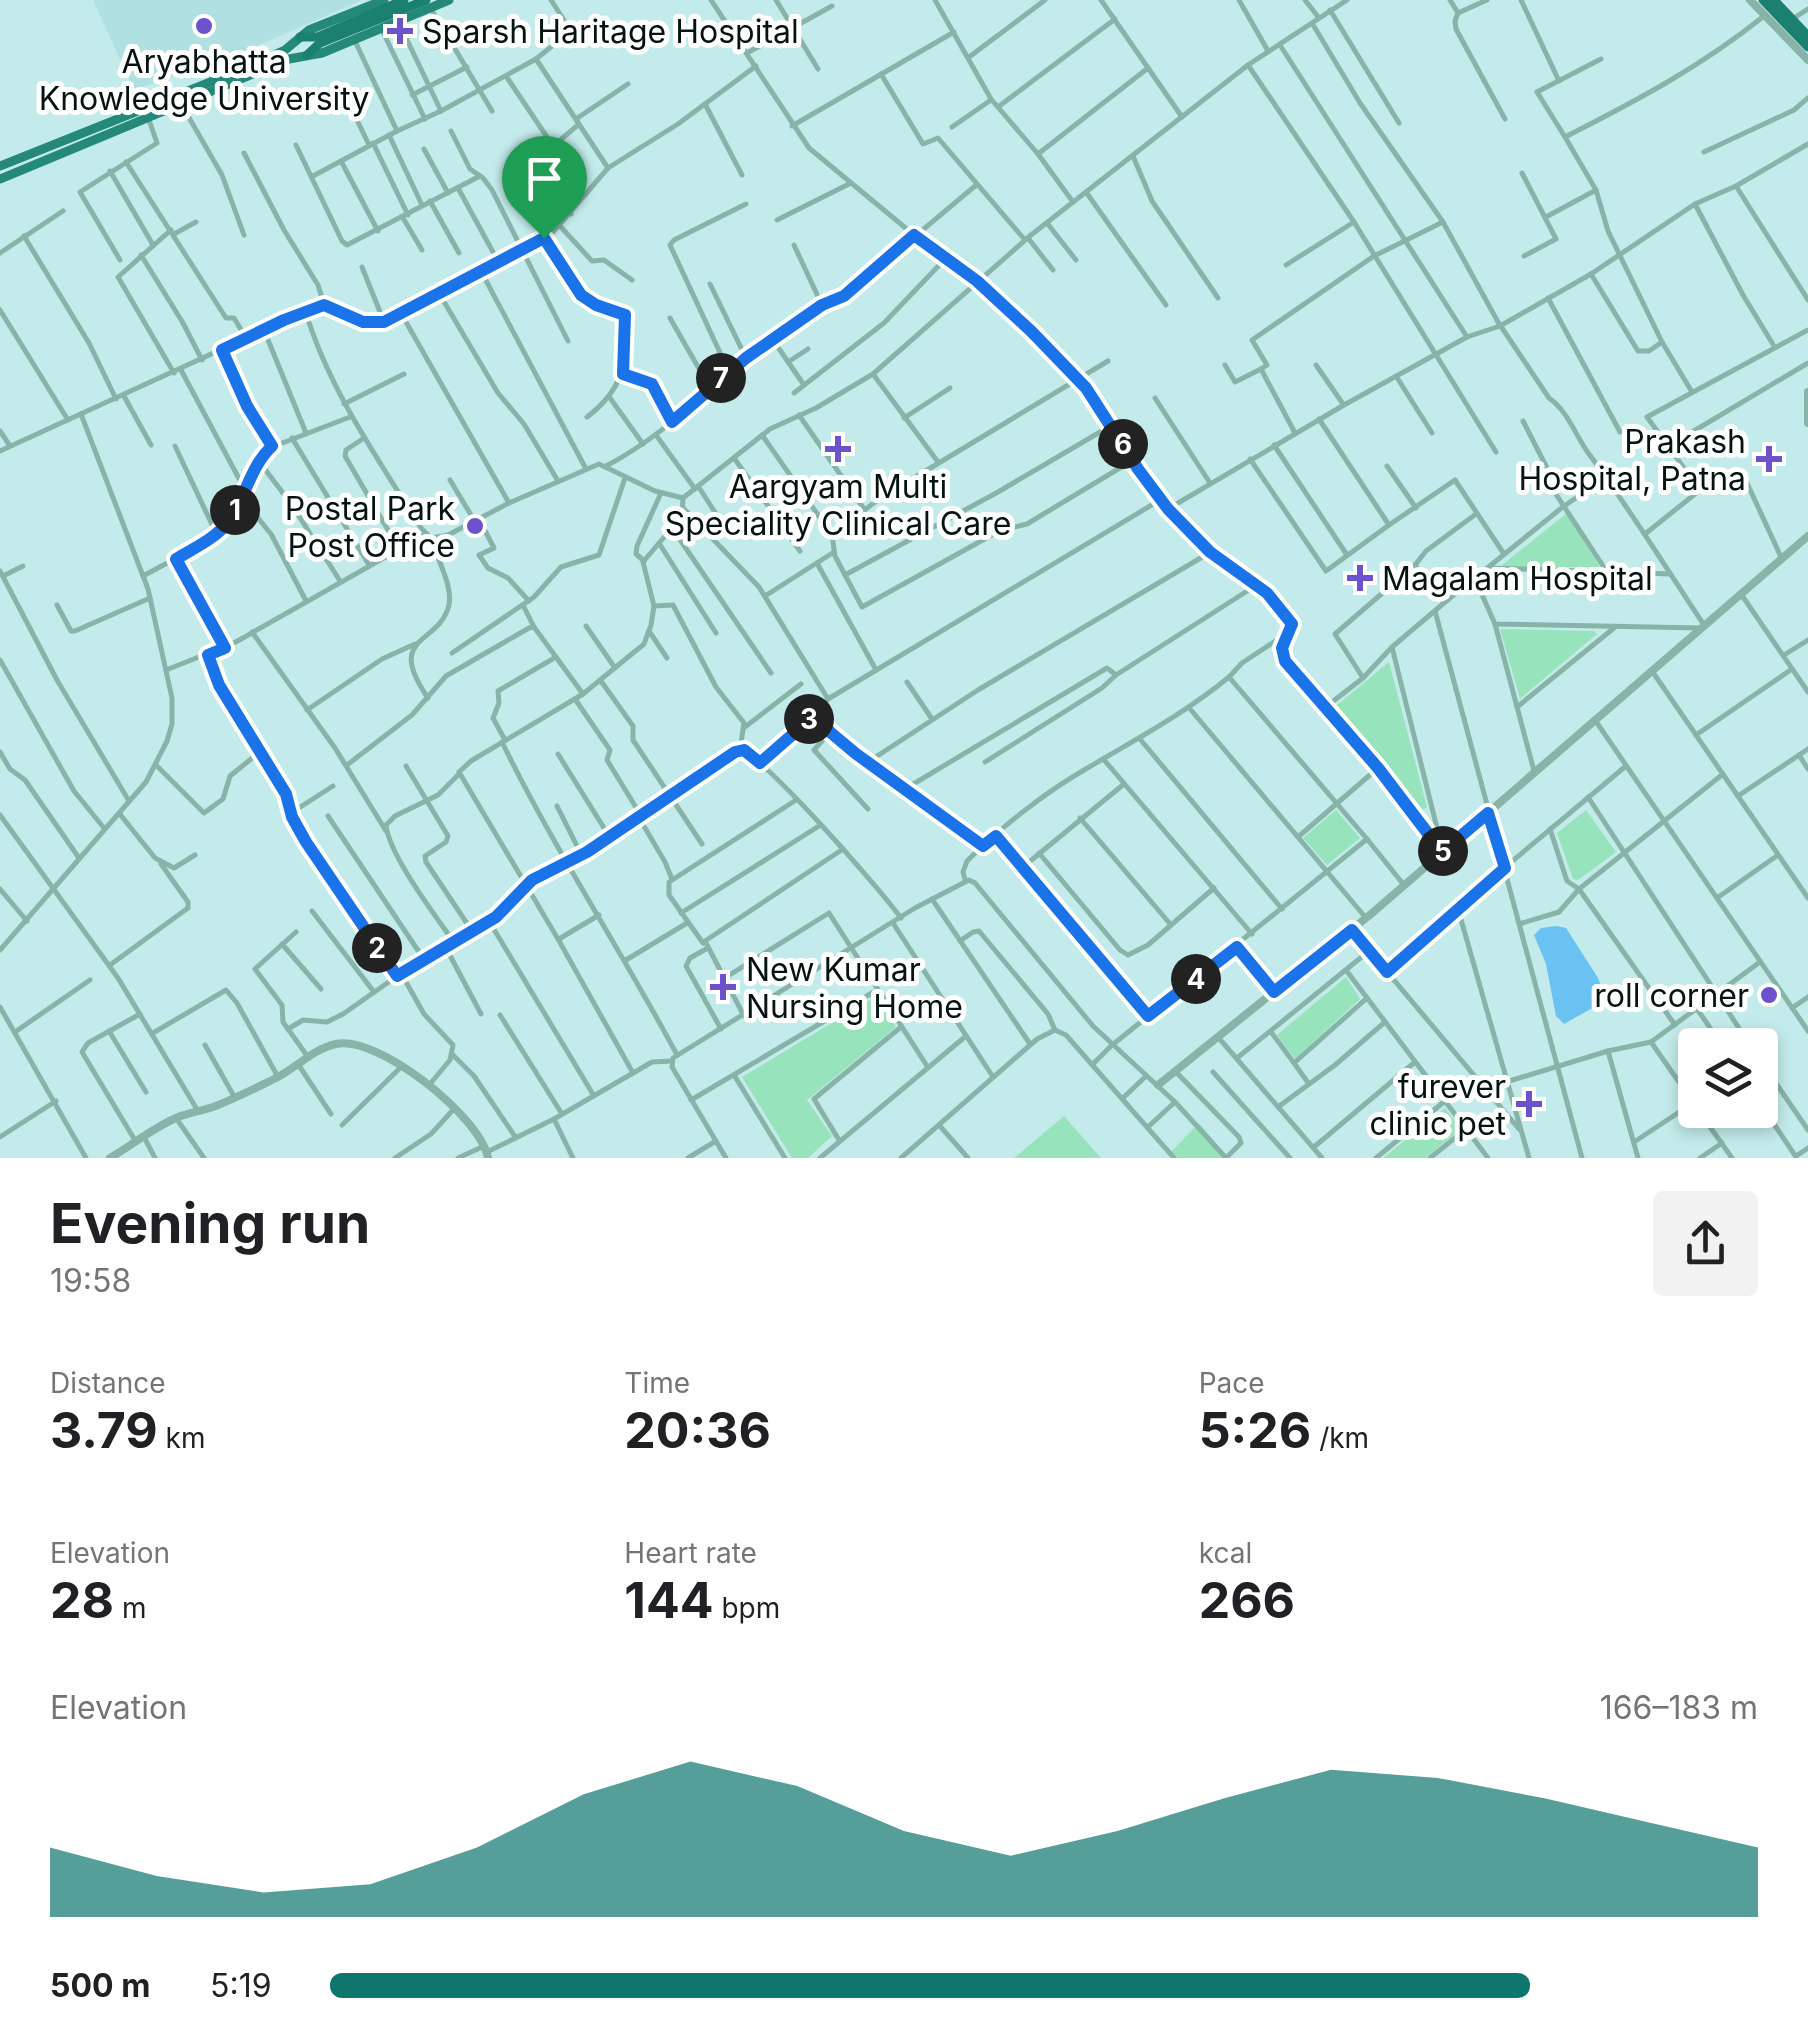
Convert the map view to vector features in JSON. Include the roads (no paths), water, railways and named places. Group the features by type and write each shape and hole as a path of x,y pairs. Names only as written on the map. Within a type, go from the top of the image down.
{"highway":[{"path":"307,56 319,40 404,0"},
{"path":"1763,0 1808,47"},
{"path":"1774,0 1801,26"},
{"path":"300,37 319,40 428,4"}],"main road":[{"path":"287,54 309,30 384,0"},
{"path":"0,166 178,100 287,54 322,53 428,4 449,0"},
{"path":"0,179 148,118 178,100"},
{"path":"68,138 73,149"}],"street":[{"path":"313,176 536,59 571,32 551,0"},
{"path":"711,0 814,154 977,281 1076,378 1160,500 1210,552 1257,585 1292,624 1282,648 1285,661 1378,768 1442,852"},
{"path":"776,0 818,69"},
{"path":"934,0 991,100 1073,202"},
{"path":"969,57 1045,0"},
{"path":"1101,0 1182,118"},
{"path":"1239,0 1268,51"},
{"path":"1306,0 1360,103 1443,222 1500,326 1548,398 1558,404 1702,626"},
{"path":"606,466 661,494 684,498 762,435 873,374 1046,223 1248,65 1347,0"},
{"path":"1450,0 1458,13"},
{"path":"1487,0 1458,13 1456,29 1505,119"},
{"path":"1521,0 1559,81"},
{"path":"1750,0 1808,60"},
{"path":"428,4 492,111"},
{"path":"747,52 832,6"},
{"path":"1801,26 1808,9"},
{"path":"1330,10 1398,124"},
{"path":"1566,137 1671,83 1721,51 1764,16"},
{"path":"997,108 1115,19"},
{"path":"398,21 442,111"},
{"path":"381,28 425,118"},
{"path":"792,126 954,32"},
{"path":"354,40 397,131"},
{"path":"1280,44 1467,338"},
{"path":"1601,58 1540,90 1538,95 1596,190 1620,257 1692,392"},
{"path":"536,59 608,168"},
{"path":"1248,65 1354,222 1496,452"},
{"path":"0,451 305,310 324,305 363,322 384,322 402,315 544,238 571,214 608,168 756,66"},
{"path":"412,95 467,67"},
{"path":"1038,154 1148,68"},
{"path":"881,74 922,144 938,138 975,186 1053,270"},
{"path":"506,76 554,146 577,122 628,84"},
{"path":"1704,152 1794,110 1808,98"},
{"path":"178,100 222,176 244,236"},
{"path":"347,100 422,250"},
{"path":"952,127 991,100"},
{"path":"705,104 742,174"},
{"path":"120,260 80,192 157,142 148,118"},
{"path":"450,130 470,169 492,190 568,341"},
{"path":"389,135 422,205"},
{"path":"296,144 344,244 480,176"},
{"path":"1168,509 1396,376 1467,338 1500,326 1620,257 1695,204 1736,186 1808,144"},
{"path":"424,149 448,193"},
{"path":"244,152 318,285 324,305"},
{"path":"1133,156 1152,200 1218,298"},
{"path":"342,161 378,230"},
{"path":"126,162 226,318 234,318 246,338"},
{"path":"541,169 571,214"},
{"path":"110,170 152,244"},
{"path":"1522,173 1556,238 1524,256"},
{"path":"778,220 851,182"},
{"path":"166,670 225,648 398,549 428,536 448,535 558,481 586,469 606,466 644,444 746,358 822,305 844,296 975,186"},
{"path":"1736,186 1808,300"},
{"path":"458,188 499,264"},
{"path":"1546,218 1596,190"},
{"path":"1086,192 1166,305"},
{"path":"430,200 459,253"},
{"path":"729,372 670,245 746,204"},
{"path":"1695,204 1774,347"},
{"path":"0,253 62,211"},
{"path":"196,222 152,244 118,280 178,372 244,488"},
{"path":"1286,265 1354,222"},
{"path":"1224,365 1235,382 1261,369 1267,365 1252,340 1374,256 1443,222"},
{"path":"1046,223 1076,260"},
{"path":"560,226 592,261 604,260 632,280"},
{"path":"24,236 89,343 116,400"},
{"path":"544,238 581,295 625,315 623,374 610,398 587,417"},
{"path":"794,245 822,305"},
{"path":"141,255 202,360"},
{"path":"794,392 884,323 945,259"},
{"path":"362,266 384,322"},
{"path":"482,272 586,469"},
{"path":"1591,274 1638,351 1649,351 1662,342"},
{"path":"710,284 746,358"},
{"path":"440,294 498,393 530,433 558,481"},
{"path":"1548,298 1620,432"},
{"path":"0,310 68,420"},
{"path":"305,310 350,416 428,536 447,585 449,604 437,624 417,643 382,659 308,710"},
{"path":"402,315 509,503"},
{"path":"670,318 710,388"},
{"path":"0,330 8,324"},
{"path":"264,330 306,433"},
{"path":"1700,490 1647,417 1808,330"},
{"path":"773,340 804,385"},
{"path":"788,362 808,349"},
{"path":"222,350 247,406 272,446"},
{"path":"832,535 938,462 1108,361"},
{"path":"1667,447 1808,363"},
{"path":"1316,365 1344,405"},
{"path":"1261,369 1295,433"},
{"path":"344,404 404,374"},
{"path":"623,374 652,384 672,422"},
{"path":"873,374 938,462"},
{"path":"1396,376 1432,432"},
{"path":"904,418 950,388"},
{"path":"1808,392 1808,423"},
{"path":"124,396 151,445"},
{"path":"610,398 644,444"},
{"path":"1155,398 1210,482"},
{"path":"3,947 156,766 174,710 150,598 82,414"},
{"path":"799,415 864,510"},
{"path":"142,576 217,533 233,514 258,460 272,446 350,416"},
{"path":"1319,419 1389,525"},
{"path":"1523,421 1547,468 1546,479 1607,572"},
{"path":"844,574 998,492 1112,425"},
{"path":"0,431 10,446"},
{"path":"656,435 729,534"},
{"path":"762,435 832,535 834,552 862,607 999,531 1027,524 1133,460"},
{"path":"292,438 369,565"},
{"path":"364,438 346,450 345,456 398,549"},
{"path":"1274,445 1347,556"},
{"path":"175,446 217,533"},
{"path":"734,458 800,551"},
{"path":"1250,459 1326,571 1455,480 1504,554"},
{"path":"258,460 340,581"},
{"path":"1387,466 1416,508"},
{"path":"1644,534 1700,490 1740,470 1782,558"},
{"path":"452,653 526,603 561,567 599,555 626,477"},
{"path":"1326,706 1504,554 1607,477"},
{"path":"450,480 494,548 479,555 488,568 508,578 526,603 534,627 583,694"},
{"path":"386,831 394,816 428,801 471,760 583,694 644,644 654,606 644,561 636,554 661,494"},
{"path":"240,496 271,534 306,601"},
{"path":"644,561 672,528 684,509 684,498"},
{"path":"760,763 828,699 1160,500"},
{"path":"684,509 765,596 828,699"},
{"path":"1363,678 1335,634 1426,552 1476,514"},
{"path":"672,528 771,673"},
{"path":"1158,1086 1352,930 1808,536"},
{"path":"659,543 716,633"},
{"path":"765,596 834,552"},
{"path":"868,762 932,718 1210,552"},
{"path":"176,559 225,648"},
{"path":"817,563 876,670"},
{"path":"23,566 1,574 57,680 129,801"},
{"path":"1414,566 1444,603"},
{"path":"1488,568 1670,574"},
{"path":"1475,579 1495,624 1534,772"},
{"path":"984,762 1257,585"},
{"path":"1741,594 1808,692"},
{"path":"57,605 71,631 76,632 150,598"},
{"path":"654,606 673,605 716,688 745,727"},
{"path":"1435,611 1582,1158"},
{"path":"1495,624 1702,626"},
{"path":"586,626 616,669"},
{"path":"1517,707 1616,626"},
{"path":"347,766 412,716 446,676 534,627"},
{"path":"964,880 964,867 983,846 1073,777 1190,709 1242,663 1291,630"},
{"path":"649,631 667,658"},
{"path":"252,632 347,766 453,941"},
{"path":"1784,655 1808,640"},
{"path":"417,643 411,662 428,698"},
{"path":"1392,647 1442,852"},
{"path":"208,655 219,685 286,794 291,813 328,879 424,1014 450,1040 452,1055 474,1076 516,1138"},
{"path":"556,657 498,690 499,704 493,718 548,834 600,915 676,1054"},
{"path":"0,660 74,790 104,828"},
{"path":"905,789 1107,668 1116,674"},
{"path":"1696,735 1792,669"},
{"path":"1652,670 1808,898"},
{"path":"1229,677 1404,885"},
{"path":"600,681 633,726 633,740 702,844"},
{"path":"907,682 932,718"},
{"path":"288,1030 306,1020 328,1022 423,958 489,922 503,912 525,885 582,854 740,750 745,727 801,684"},
{"path":"575,699 610,750 607,760 672,880"},
{"path":"1190,709 1366,918"},
{"path":"814,712 830,732 983,846"},
{"path":"1595,720 1808,1031"},
{"path":"830,732 814,750 868,810"},
{"path":"1140,739 1282,909"},
{"path":"1738,796 1808,748"},
{"path":"156,766 204,813 223,799 227,780 254,758 256,750"},
{"path":"740,750 752,755 796,800 901,918"},
{"path":"0,752 10,769 25,780 79,858"},
{"path":"558,754 609,836"},
{"path":"1798,755 1808,769"},
{"path":"1104,760 1252,934"},
{"path":"406,766 448,836 446,842 425,856 426,862 472,931"},
{"path":"1387,972 1626,766"},
{"path":"1298,837 1378,768"},
{"path":"459,774 633,1073"},
{"path":"1519,924 1560,912 1579,889 1723,774"},
{"path":"1022,867 1124,784"},
{"path":"291,813 333,786"},
{"path":"1588,798 1738,1028"},
{"path":"744,1016 706,947 667,890 672,880 796,800"},
{"path":"556,806 582,854"},
{"path":"110,965 188,908 188,902 162,864 119,813"},
{"path":"328,816 423,958"},
{"path":"0,817 110,965 198,1111"},
{"path":"1080,818 1172,925"},
{"path":"681,913 820,826"},
{"path":"1550,830 1567,881 1579,889 1675,1025"},
{"path":"996,836 1148,1016"},
{"path":"1092,1065 1367,839"},
{"path":"721,1029 686,966 690,958 706,947 711,934 843,850"},
{"path":"1039,853 1124,954 1136,953 1214,888"},
{"path":"162,864 174,868 195,855"},
{"path":"1717,898 1778,855"},
{"path":"726,1158 672,1068 676,1054 964,880 974,883 1112,1046 1175,1102 1226,1158 1240,1143 1239,1138 1175,1071"},
{"path":"0,889 26,921"},
{"path":"932,899 1030,1044"},
{"path":"1458,908 1527,1155 1518,1158"},
{"path":"312,910 374,992"},
{"path":"724,980 829,913 926,1066"},
{"path":"558,939 600,915"},
{"path":"489,922 594,1096"},
{"path":"626,960 687,923"},
{"path":"893,923 993,1077"},
{"path":"1352,930 1519,1130"},
{"path":"960,941 980,931 1048,1014 1055,1030 1066,1036 1174,1158"},
{"path":"296,932 255,970 282,1005 282,1018 308,1057"},
{"path":"0,937 3,947"},
{"path":"282,944 321,989"},
{"path":"445,946 482,1014"},
{"path":"1237,947 1274,992"},
{"path":"1237,1058 1369,951"},
{"path":"1506,1082 1651,1042 1760,962"},
{"path":"1346,970 1488,1158"},
{"path":"15,1032 90,980"},
{"path":"152,1034 226,990 238,1002 278,1077"},
{"path":"691,1100 877,990"},
{"path":"1792,1008 1808,997"},
{"path":"1294,1063 1368,998"},
{"path":"0,1006 86,1158"},
{"path":"1697,1009 1710,1028"},
{"path":"140,1014 84,1046 82,1052 155,1158"},
{"path":"500,1015 562,1114"},
{"path":"1278,1107 1336,1065 1385,1022"},
{"path":"840,1141 814,1099 901,1026"},
{"path":"902,1158 1044,1032 1055,1030"},
{"path":"109,1031 146,1092"},
{"path":"1270,1032 1309,1084"},
{"path":"820,1158 966,1036"},
{"path":"1218,1037 1322,1158"},
{"path":"1651,1042 1678,1080"},
{"path":"110,1158 176,1118 235,1098 326,1047 347,1043 366,1048 430,1084 455,1107 486,1152"},
{"path":"206,1045 235,1098"},
{"path":"1608,1051 1638,1158"},
{"path":"430,1084 452,1055"},
{"path":"458,1158 486,1152 516,1138 652,1062 671,1061"},
{"path":"1313,1147 1415,1062"},
{"path":"298,1064 332,1114"},
{"path":"342,1126 400,1068"},
{"path":"1213,1072 1290,1158"},
{"path":"734,1075 785,1158"},
{"path":"1122,1100 1146,1076"},
{"path":"1778,1086 1808,1130"},
{"path":"0,1137 56,1101"},
{"path":"1376,1158 1445,1101"},
{"path":"1148,1127 1175,1102"},
{"path":"396,1158 430,1134 455,1107"},
{"path":"1634,1142 1678,1116"},
{"path":"176,1118 204,1158"},
{"path":"554,1119 574,1158"},
{"path":"939,1125 968,1158"},
{"path":"1711,1128 1732,1158"},
{"path":"1776,1128 1795,1157 1808,1148"},
{"path":"1430,1158 1466,1129"},
{"path":"688,1158 716,1141"},
{"path":"1700,1158 1722,1144"}],"water":[{"path":"1541,928 1566,928 1605,996 1596,1006 1564,1024 1556,1016 1546,964 1534,935"}],"place":[{"name":"Aryabhatta Knowledge University","path":"204,26"},
{"name":"Sparsh Haritage Hospital","path":"400,31"},
{"name":"Aargyam Multi Speciality Clinical Care","path":"838,449"},
{"name":"Prakash Hospital, Patna","path":"1769,459"},
{"name":"Postal Park Post Office","path":"475,526"},
{"name":"Magalam Hospital","path":"1360,578"},
{"name":"New Kumar Nursing Home","path":"723,987"},
{"name":"roll corner","path":"1769,995"},
{"name":"furever clinic pet","path":"1529,1104"}]}
